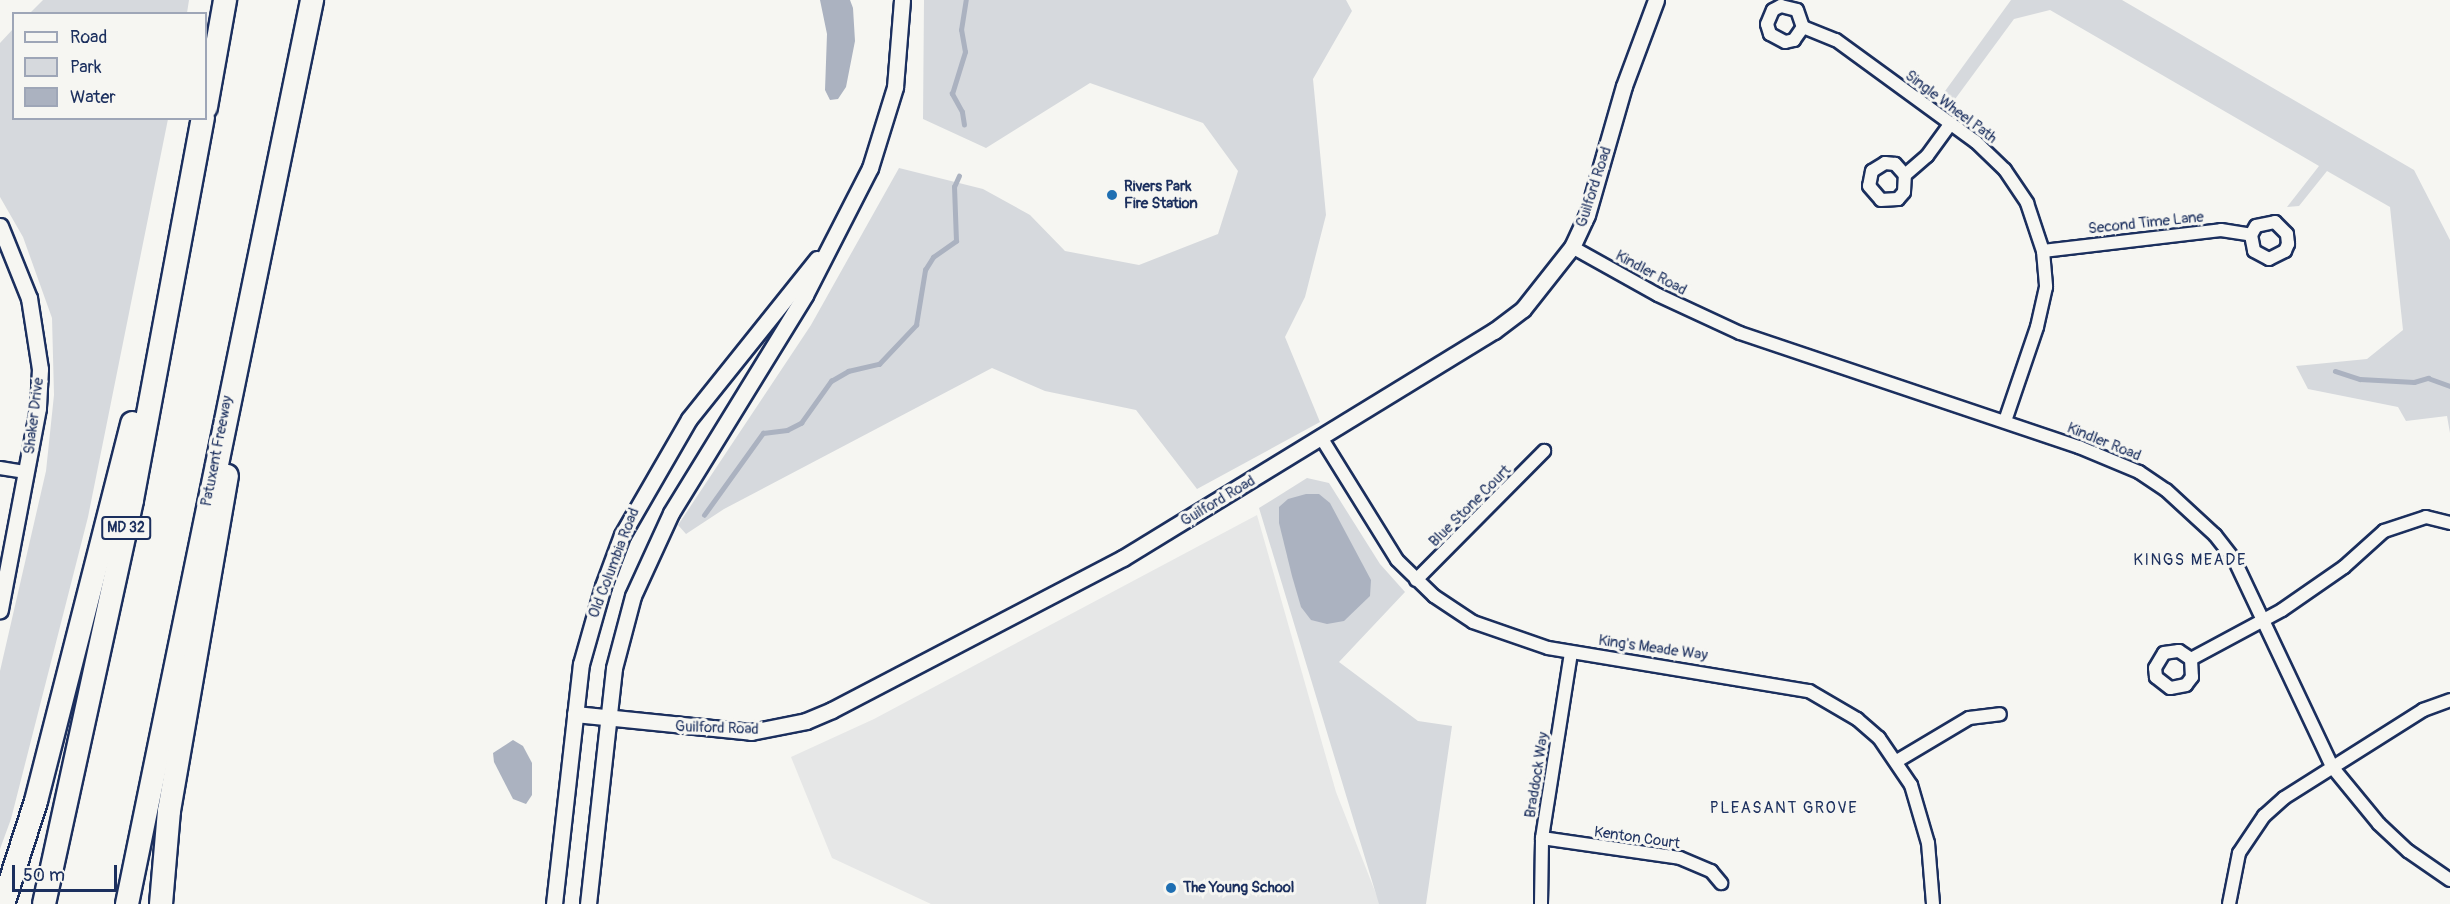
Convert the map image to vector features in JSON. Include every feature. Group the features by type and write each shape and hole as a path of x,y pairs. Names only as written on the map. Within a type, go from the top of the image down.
{"highway":[{"path":"207,101 225,0"},
{"name":"Patuxent Freeway","path":"127,904 261,234 312,0"},
{"name":"MD 32","path":"44,904 132,500 203,120"},
{"path":"3,904 36,801 88,606 198,151"},
{"path":"161,904 170,811 221,514 261,234"}],"street":[{"name":"Old Columbia Road","path":"588,904 607,720 621,636 652,550 693,474 805,295 827,248 870,168 894,87 902,0"},
{"name":"Guilford Road","path":"575,714 607,720 751,732 806,721 1123,558 1322,439 1494,331 1530,301 1572,247 1587,214 1627,77 1656,0"},
{"name":"Single Wheel Path","path":"1803,27 1836,40 1950,124 1986,151 2018,186 2036,224 2043,250 2043,305 2005,421"},
{"path":"1905,175 1927,156 1950,124"},
{"name":"Shaker Drive","path":"0,226 29,298 40,369 38,408 0,610"},
{"name":"Second Time Lane","path":"2043,250 2221,230 2251,235"},
{"name":"Kindler Road","path":"1572,247 1658,295 1740,333 2104,456 2166,490 2192,512 2228,551 2264,618 2333,768 2379,824 2408,850 2450,880"},
{"name":"Old Columbia Road","path":"554,904 575,714 589,630 622,535 639,500 689,419 792,286 827,248"},
{"name":"King's Meade Way","path":"1322,439 1384,542 1416,580 1454,610 1489,629 1571,652 1809,691 1857,719 1879,738 1897,761 1921,812 1933,904"},
{"name":"Blue Stone Court","path":"1416,580 1544,452"},
{"path":"0,468 27,472"},
{"path":"2190,659 2323,583 2385,531 2426,517 2450,523"},
{"name":"Braddock Way","path":"1541,904 1542,838 1571,652"},
{"path":"2229,904 2233,871 2250,833 2284,798 2423,710 2450,700"},
{"path":"1897,761 1969,718 2000,714"},
{"name":"Kenton Court","path":"1542,838 1680,858 1712,871 1721,883"}],"shaded area":[{"path":"1257,515 1336,792 1380,904 931,904 832,858 791,757 874,719"}],"green space":[{"path":"43,0 189,0 187,12 31,12"},
{"path":"924,0 1346,0 1352,11 1313,79 1326,215 1305,297 1285,337 1320,422 1197,489 1136,410 1045,391 992,368 724,509 686,534 678,525 811,325 899,168 983,189 1030,215 1065,251 1139,265 1218,234 1238,171 1203,123 1090,83 986,148 923,119"},
{"path":"2011,0 2122,0 2414,170 2450,240 2450,433 2447,416 2406,421 2398,407 2308,389 2296,366 2367,359 2403,330 2390,207 2327,171 2299,206 2287,207 2319,166 2050,10 2014,19 1950,106 1940,98"},
{"path":"12,30 12,120 168,120 88,517 11,819 0,849 0,671 46,471 54,395 52,318 23,237 0,197 0,43"},
{"path":"1307,478 1329,483 1380,564 1405,592 1339,662 1418,721 1452,726 1426,904 1379,904 1259,508"}],"water":[{"path":"820,0 850,0 853,8 855,41 846,87 838,99 830,100 825,90 827,34"},
{"path":"1306,494 1319,494 1330,503 1371,580 1370,596 1344,621 1327,624 1311,620 1301,607 1279,523 1279,507 1288,499"},
{"path":"513,740 523,746 532,763 532,795 526,804 513,799 494,762 493,753"}],"waterway":[{"path":"964,125 962,112 952,94 965,52 961,30 966,0"},
{"path":"704,515 763,433 787,430 801,423 831,381 848,371 879,364 916,325 925,270 933,257 956,241 954,187 959,176"},
{"path":"2335,371 2360,379 2414,382 2428,378 2450,386"}],"place":[{"name":"Rivers Park Fire Station","path":"1112,195"},
{"name":"The Young School","path":"1171,888"}],"district":[{"name":"KINGS MEADE","path":"2190,560"},
{"name":"PLEASANT GROVE","path":"1784,808"}]}
